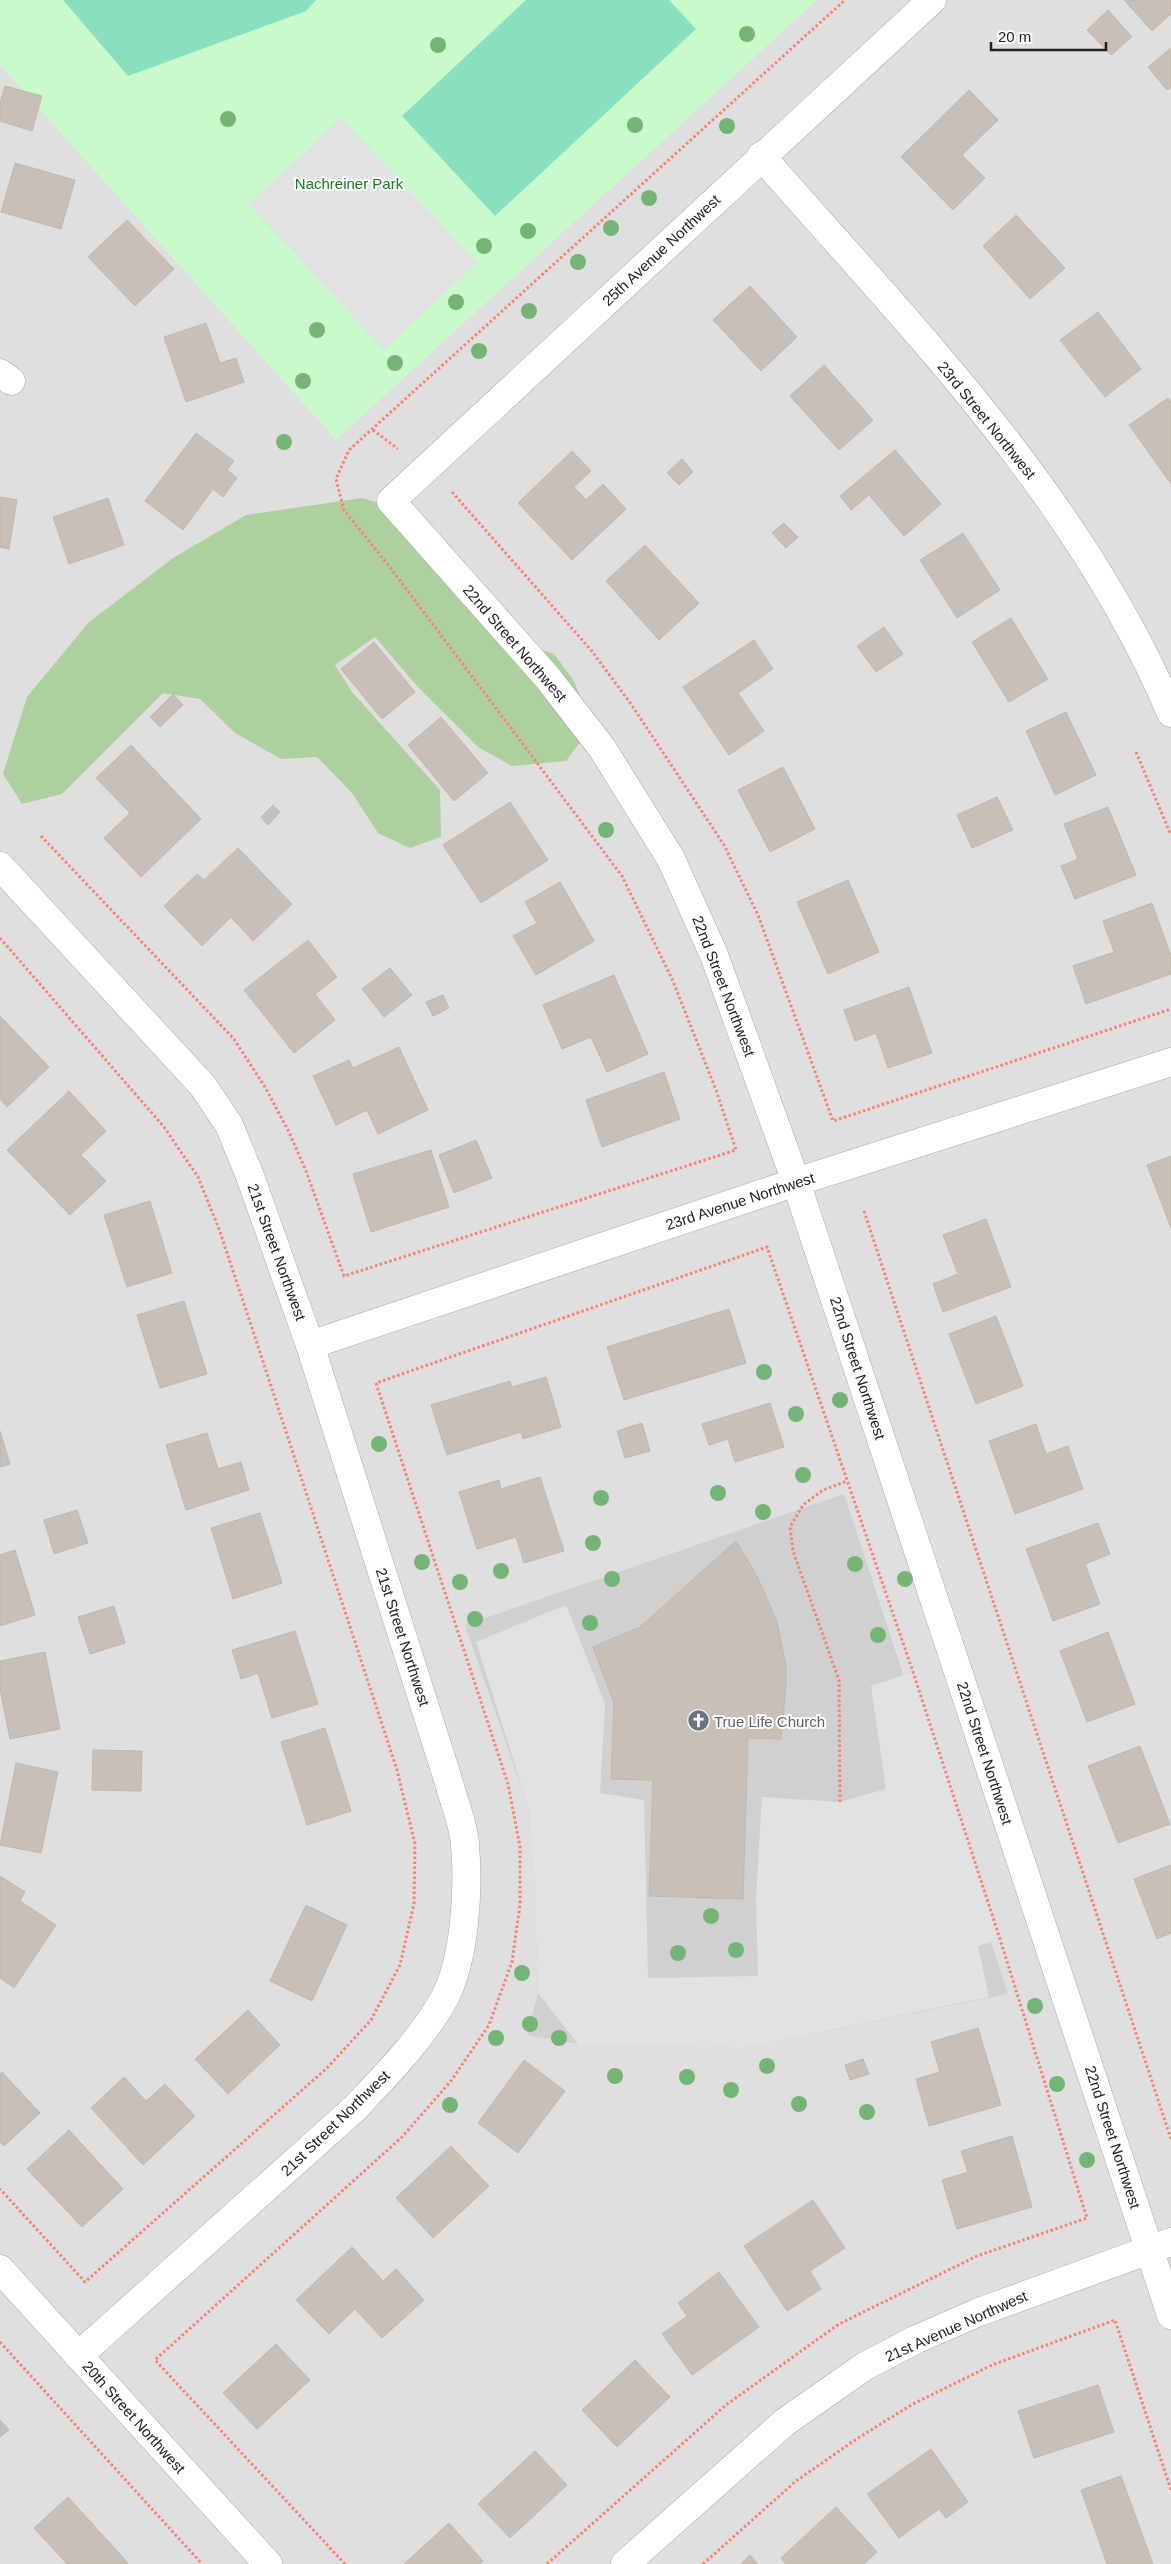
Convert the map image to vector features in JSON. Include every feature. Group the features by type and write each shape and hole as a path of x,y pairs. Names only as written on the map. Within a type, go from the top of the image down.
{"street":[{"name":"25th Avenue Northwest","path":"391,502 761,156 932,0"},
{"name":"23rd Street Northwest","path":"761,156 969,393 1045,492 1133,633 1171,713"},
{"name":"22nd Street Northwest","path":"391,502 547,677 602,748 670,859 714,955 796,1182 1161,2246 1171,2316"},
{"name":"21st Street Northwest","path":"0,866 203,1086 229,1125 250,1176 310,1345 450,1786 465,1844 466,1897 456,1971 433,2017 396,2064 355,2108 78,2356"},
{"name":"23rd Avenue Northwest","path":"310,1345 796,1182 1171,1062"},
{"name":"21st Avenue Northwest","path":"625,2564 785,2422 865,2366 917,2339 979,2312 1161,2246"},
{"name":"20th Street Northwest","path":"0,2269 268,2564"}],"path":[{"path":"41,836 234,1039 265,1087 288,1130 306,1171 344,1276 736,1150 716,1090 673,982 622,876 389,566 344,510 336,479 349,450 844,0"},
{"path":"1136,752 1171,835"},
{"path":"0,938 164,1127 198,1177 235,1275 394,1760 415,1844 414,1904 400,1965 370,2020 327,2068 85,2282 0,2188"},
{"path":"833,1121 1171,1009"},
{"path":"864,1211 1171,2139"},
{"path":"767,1247 1000,1939 1087,2218"},
{"path":"840,1802 839,1680 793,1551 790,1528 803,1505 823,1490 847,1481"},
{"path":"704,2564 796,2481 858,2438 913,2404 992,2365 1115,2320 1171,2490"},
{"path":"0,2342 202,2564"},
{"path":"155,2360 345,2564"}],"shaded area":[{"path":"0,0 1171,0 1171,2564 0,2564"},
{"path":"341,118 477,263 384,350 248,204"},
{"path":"844,1494 1008,1994 744,2048 578,2044 527,2035 538,1993 534,1874 528,1806 465,1625"},
{"path":"566,1605 605,1704 600,1793 644,1800 648,1978 758,1976 756,1898 762,1797 840,1802 886,1789 871,1686 913,1672 1000,1939 978,1946 989,1997 744,2048 578,2044 538,1993 534,1874 528,1806 476,1642"}],"green space":[{"name":"Nachreiner Park","path":"0,0 817,0 336,440 0,65"},
{"path":"63,0 316,0 306,11 128,76"},
{"path":"526,0 669,0 696,29 495,216 402,116"},
{"path":"362,498 391,506 502,636 554,654 574,681 592,726 566,761 512,766 478,747 418,687 375,637 335,665 352,692 440,790 441,837 410,848 378,833 352,793 317,757 281,759 235,733 200,699 163,693 62,794 22,804 3,774 27,697 88,623 173,558 246,515"}],"building":[{"path":"1124,0 1171,0 1171,14 1152,31"},
{"path":"1108,10 1132,37 1111,55 1087,30"},
{"path":"1171,48 1171,87 1167,90 1148,67"},
{"path":"5,86 42,96 32,131 0,121 0,103"},
{"path":"969,90 998,120 962,155 985,178 953,210 901,157"},
{"path":"15,163 75,180 61,229 1,212"},
{"path":"1016,215 1065,268 1030,299 983,246"},
{"path":"127,220 174,269 135,306 88,257"},
{"path":"750,286 797,337 761,371 713,320"},
{"path":"1098,312 1141,369 1105,397 1060,340"},
{"path":"206,323 220,363 236,358 244,382 186,402 164,337"},
{"path":"824,365 873,420 839,450 790,396"},
{"path":"1168,398 1171,402 1171,484 1129,425"},
{"path":"196,433 234,461 227,470 237,478 223,497 213,489 183,530 145,501"},
{"path":"895,450 941,504 904,536 869,495 851,510 840,496"},
{"path":"572,451 591,471 574,487 586,500 603,484 626,509 572,560 518,503"},
{"path":"682,459 693,472 679,485 667,473"},
{"path":"0,497 17,500 9,549 0,547"},
{"path":"108,498 124,545 69,564 53,517"},
{"path":"784,523 798,537 786,548 772,533"},
{"path":"963,533 1000,590 957,618 920,560"},
{"path":"645,545 699,603 659,640 606,581"},
{"path":"1011,618 1048,679 1009,702 972,642"},
{"path":"884,627 903,654 876,672 857,646"},
{"path":"754,640 773,669 738,693 764,731 729,755 683,687"},
{"path":"374,642 415,692 382,719 341,669"},
{"path":"173,694 183,705 160,727 150,717"},
{"path":"1066,712 1096,775 1055,795 1026,731"},
{"path":"441,717 488,773 454,801 408,745"},
{"path":"131,745 201,819 141,877 104,838 130,813 96,778"},
{"path":"783,767 815,829 770,852 738,790"},
{"path":"997,797 1013,830 972,848 957,815"},
{"path":"510,802 548,860 481,903 443,845"},
{"path":"273,805 280,812 268,825 261,817"},
{"path":"1108,807 1136,875 1075,899 1061,866 1078,859 1064,824"},
{"path":"238,848 292,904 253,941 231,917 202,946 164,906 197,874 204,880"},
{"path":"848,880 879,952 828,974 797,902"},
{"path":"560,882 594,941 536,975 513,936 537,923 525,902"},
{"path":"1152,903 1171,956 1171,974 1086,1004 1073,966 1114,952 1103,921"},
{"path":"308,940 337,977 315,994 335,1020 294,1053 244,990"},
{"path":"390,968 412,995 384,1017 362,989"},
{"path":"614,975 648,1054 607,1072 591,1037 562,1049 543,1005"},
{"path":"909,987 932,1053 888,1068 876,1033 855,1041 844,1010"},
{"path":"443,995 449,1008 433,1016 426,1002"},
{"path":"0,1016 49,1067 7,1107 0,1099"},
{"path":"399,1047 428,1110 378,1134 367,1110 336,1125 313,1076 349,1060 353,1068"},
{"path":"664,1072 680,1119 602,1147 586,1100"},
{"path":"69,1091 106,1131 81,1155 106,1181 70,1215 7,1150"},
{"path":"476,1140 492,1178 454,1193 439,1155"},
{"path":"431,1150 449,1207 371,1232 353,1174"},
{"path":"1171,1156 1171,1228 1147,1165"},
{"path":"150,1201 172,1273 127,1287 104,1215"},
{"path":"986,1219 1011,1287 943,1312 933,1284 958,1274 943,1235"},
{"path":"184,1301 207,1374 160,1388 137,1315"},
{"path":"729,1309 746,1363 624,1400 607,1347"},
{"path":"996,1316 1023,1386 976,1404 949,1334"},
{"path":"546,1377 561,1427 523,1439 521,1432 447,1455 431,1405 510,1381 512,1387"},
{"path":"770,1403 784,1447 735,1462 728,1439 709,1445 702,1424"},
{"path":"642,1423 650,1451 625,1458 617,1431"},
{"path":"1036,1424 1046,1454 1068,1446 1083,1489 1015,1514 989,1441"},
{"path":"0,1431 10,1464 0,1467"},
{"path":"207,1433 218,1469 241,1462 249,1490 186,1510 166,1445"},
{"path":"540,1477 564,1551 524,1563 516,1537 477,1549 459,1492 499,1480 501,1489"},
{"path":"77,1510 88,1543 54,1554 44,1520"},
{"path":"260,1513 282,1583 233,1599 211,1528"},
{"path":"1098,1523 1110,1554 1085,1564 1100,1604 1053,1621 1026,1549"},
{"name":"True Life Church","path":"736,1541 757,1576 777,1622 786,1666 781,1739 748,1738 743,1899 649,1896 653,1780 611,1779 614,1703 593,1647 640,1627"},
{"path":"15,1550 35,1615 0,1626 0,1555"},
{"path":"114,1606 125,1643 90,1654 78,1617"},
{"path":"295,1631 318,1704 272,1718 258,1673 241,1679 232,1650"},
{"path":"1108,1632 1135,1704 1087,1722 1060,1651"},
{"path":"45,1652 60,1729 10,1739 0,1689 0,1661"},
{"path":"325,1728 351,1811 307,1825 281,1742"},
{"path":"1140,1746 1170,1824 1118,1843 1088,1766"},
{"path":"93,1750 142,1751 141,1791 92,1790"},
{"path":"16,1763 58,1772 41,1853 0,1845"},
{"path":"1171,1865 1171,1933 1157,1939 1134,1879"},
{"path":"0,1876 25,1892 20,1901 56,1925 14,1988 0,1978"},
{"path":"306,1905 347,1925 312,2001 270,1981"},
{"path":"248,2010 280,2045 228,2094 195,2059"},
{"path":"978,2028 1001,2105 929,2126 916,2079 940,2072 931,2042"},
{"path":"863,2059 869,2074 850,2080 845,2065"},
{"path":"524,2060 565,2091 518,2153 478,2123"},
{"path":"2,2072 40,2113 4,2146 0,2142 0,2075"},
{"path":"124,2077 146,2101 165,2084 195,2116 143,2165 91,2108"},
{"path":"69,2130 123,2189 82,2227 27,2169"},
{"path":"1012,2136 1032,2207 957,2229 942,2180 968,2172 961,2151"},
{"path":"451,2146 489,2186 433,2238 396,2198"},
{"path":"813,2200 845,2248 810,2271 821,2289 787,2311 744,2246"},
{"path":"352,2247 383,2281 396,2269 424,2300 382,2338 355,2309 329,2334 296,2300"},
{"path":"719,2272 759,2327 692,2375 662,2334 687,2316 678,2303"},
{"path":"276,2344 310,2380 257,2429 223,2393"},
{"path":"635,2360 670,2397 617,2447 582,2410"},
{"path":"1098,2385 1114,2432 1034,2458 1018,2411"},
{"path":"0,2420 9,2430 0,2437"},
{"path":"931,2449 968,2502 946,2518 939,2509 899,2538 867,2494"},
{"path":"535,2451 567,2485 510,2538 478,2504"},
{"path":"1121,2476 1153,2564 1107,2564 1081,2490"},
{"path":"68,2497 127,2564 67,2564 34,2528"},
{"path":"836,2507 877,2552 864,2564 786,2564 781,2558"},
{"path":"449,2523 483,2561 480,2564 404,2564"},
{"path":"750,2555 758,2564 741,2564"}],"place":[{"name":"True Life Church","path":"698,1721"}]}
